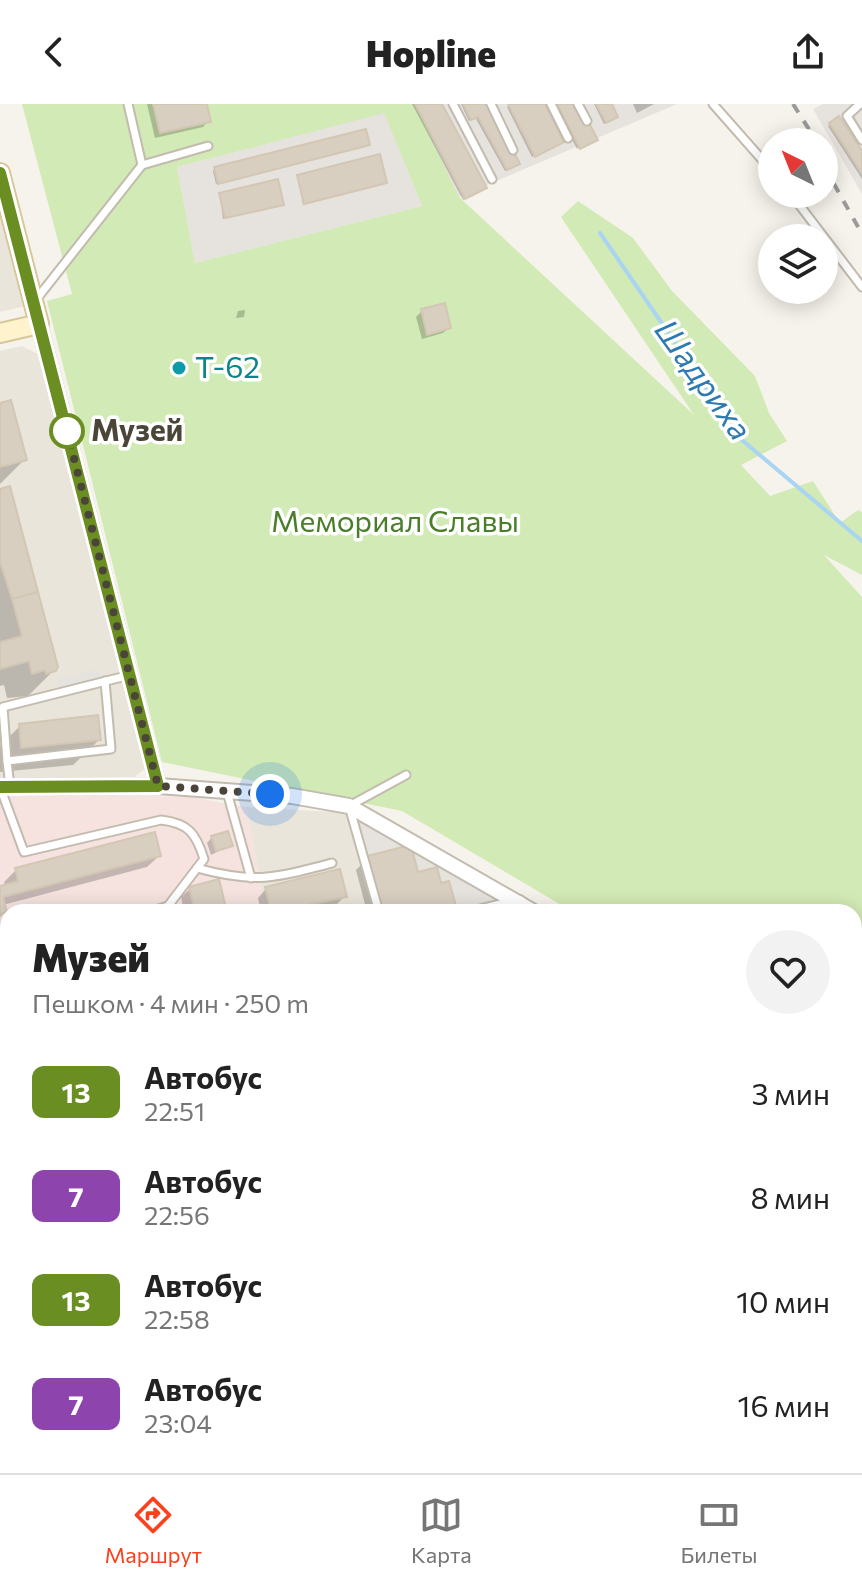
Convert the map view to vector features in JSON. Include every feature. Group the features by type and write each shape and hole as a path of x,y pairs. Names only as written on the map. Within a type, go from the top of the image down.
{"street":[{"path":"0,173 158,786"},
{"path":"0,333 39,324"},
{"path":"5,787 158,786 292,796 349,806 519,903"},
{"path":"515,904 519,903"}],"lane":[{"path":"128,104 142,165"},
{"path":"453,104 492,179"},
{"path":"491,104 513,150"},
{"path":"551,104 568,138"},
{"path":"578,104 587,121"},
{"path":"713,104 758,155"},
{"path":"860,104 847,116 862,140"},
{"path":"34,303 142,165 208,146"},
{"path":"802,208 862,287"},
{"path":"128,669 105,681 3,707 7,761 5,787 24,852 161,820 181,822 198,840 204,859 170,904"},
{"path":"7,761 111,749 105,681"},
{"path":"377,904 349,806 406,775"},
{"path":"227,791 251,878"},
{"path":"197,868 270,879 332,863"}],"shaded area":[{"path":"413,104 677,104 459,197"},
{"path":"823,104 862,104 862,194 838,152 838,128 824,128 813,109"},
{"path":"384,112 422,206 195,263 177,167"},
{"path":"0,191 30,305 0,312"},
{"path":"22,346 40,355 44,364 147,767 131,780 0,784 0,351"},
{"path":"99,669 101,678 59,688 57,679"},
{"path":"0,793 191,797 246,807 264,904 0,904"},
{"path":"246,807 353,813 376,904 264,904"},
{"path":"353,813 463,874 498,902 490,904 376,904"}],"green space":[{"name":"Мемориал Славы","path":"22,104 415,104 459,197 694,415 561,217 578,201 633,238 672,291 755,376 769,413 787,441 741,465 770,496 813,481 840,523 858,510 862,512 862,575 824,555 862,597 862,904 559,904 402,811 162,762 47,301 72,294","holes":["384,113 422,206 195,263 177,167"]}],"building":[{"path":"153,104 207,104 211,122 160,133"},
{"path":"415,104 442,104 487,188 465,199"},
{"path":"463,104 490,104 520,164 507,170 478,117 471,120"},
{"path":"508,104 545,104 564,142 535,157"},
{"path":"557,104 579,104 598,140 580,149"},
{"path":"596,104 612,104 618,117 606,123"},
{"path":"839,116 862,151 862,174 838,137 838,128 832,128 829,123"},
{"path":"366,129 370,145 218,184 214,167"},
{"path":"380,154 387,183 304,204 297,175"},
{"path":"278,179 284,205 225,218 219,193"},
{"path":"445,303 451,328 427,335 421,309"},
{"path":"11,400 27,460 0,467 0,403"},
{"path":"10,486 38,592 12,599 0,562 0,489"},
{"path":"38,592 58,667 56,671 46,674 45,670 32,674 29,661 0,669 0,642 22,636 12,599"},
{"path":"98,715 101,740 21,748 19,724"},
{"path":"228,831 233,846 216,851 211,836"},
{"path":"155,832 161,856 3,897 5,904 0,904 0,886 18,881 15,868"},
{"path":"411,845 418,872 437,867 441,883 449,881 455,904 379,904 367,856"},
{"path":"340,869 347,897 312,904 269,904 265,887"},
{"path":"219,879 225,904 193,904 189,887"}],"waterway":[{"name":"Шадриха","path":"600,233 742,440 862,541"}],"railway":[{"path":"793,104 808,128"},
{"path":"838,191 862,234"}],"bus line":[{"name":"13","path":"0,173 158,786 0,787"}],"place":[{"name":"Т-62","path":"179,368"},
{"name":"Музей","path":"67,431"}],"route":[{"path":"67,431 158,786 270,794"}]}
